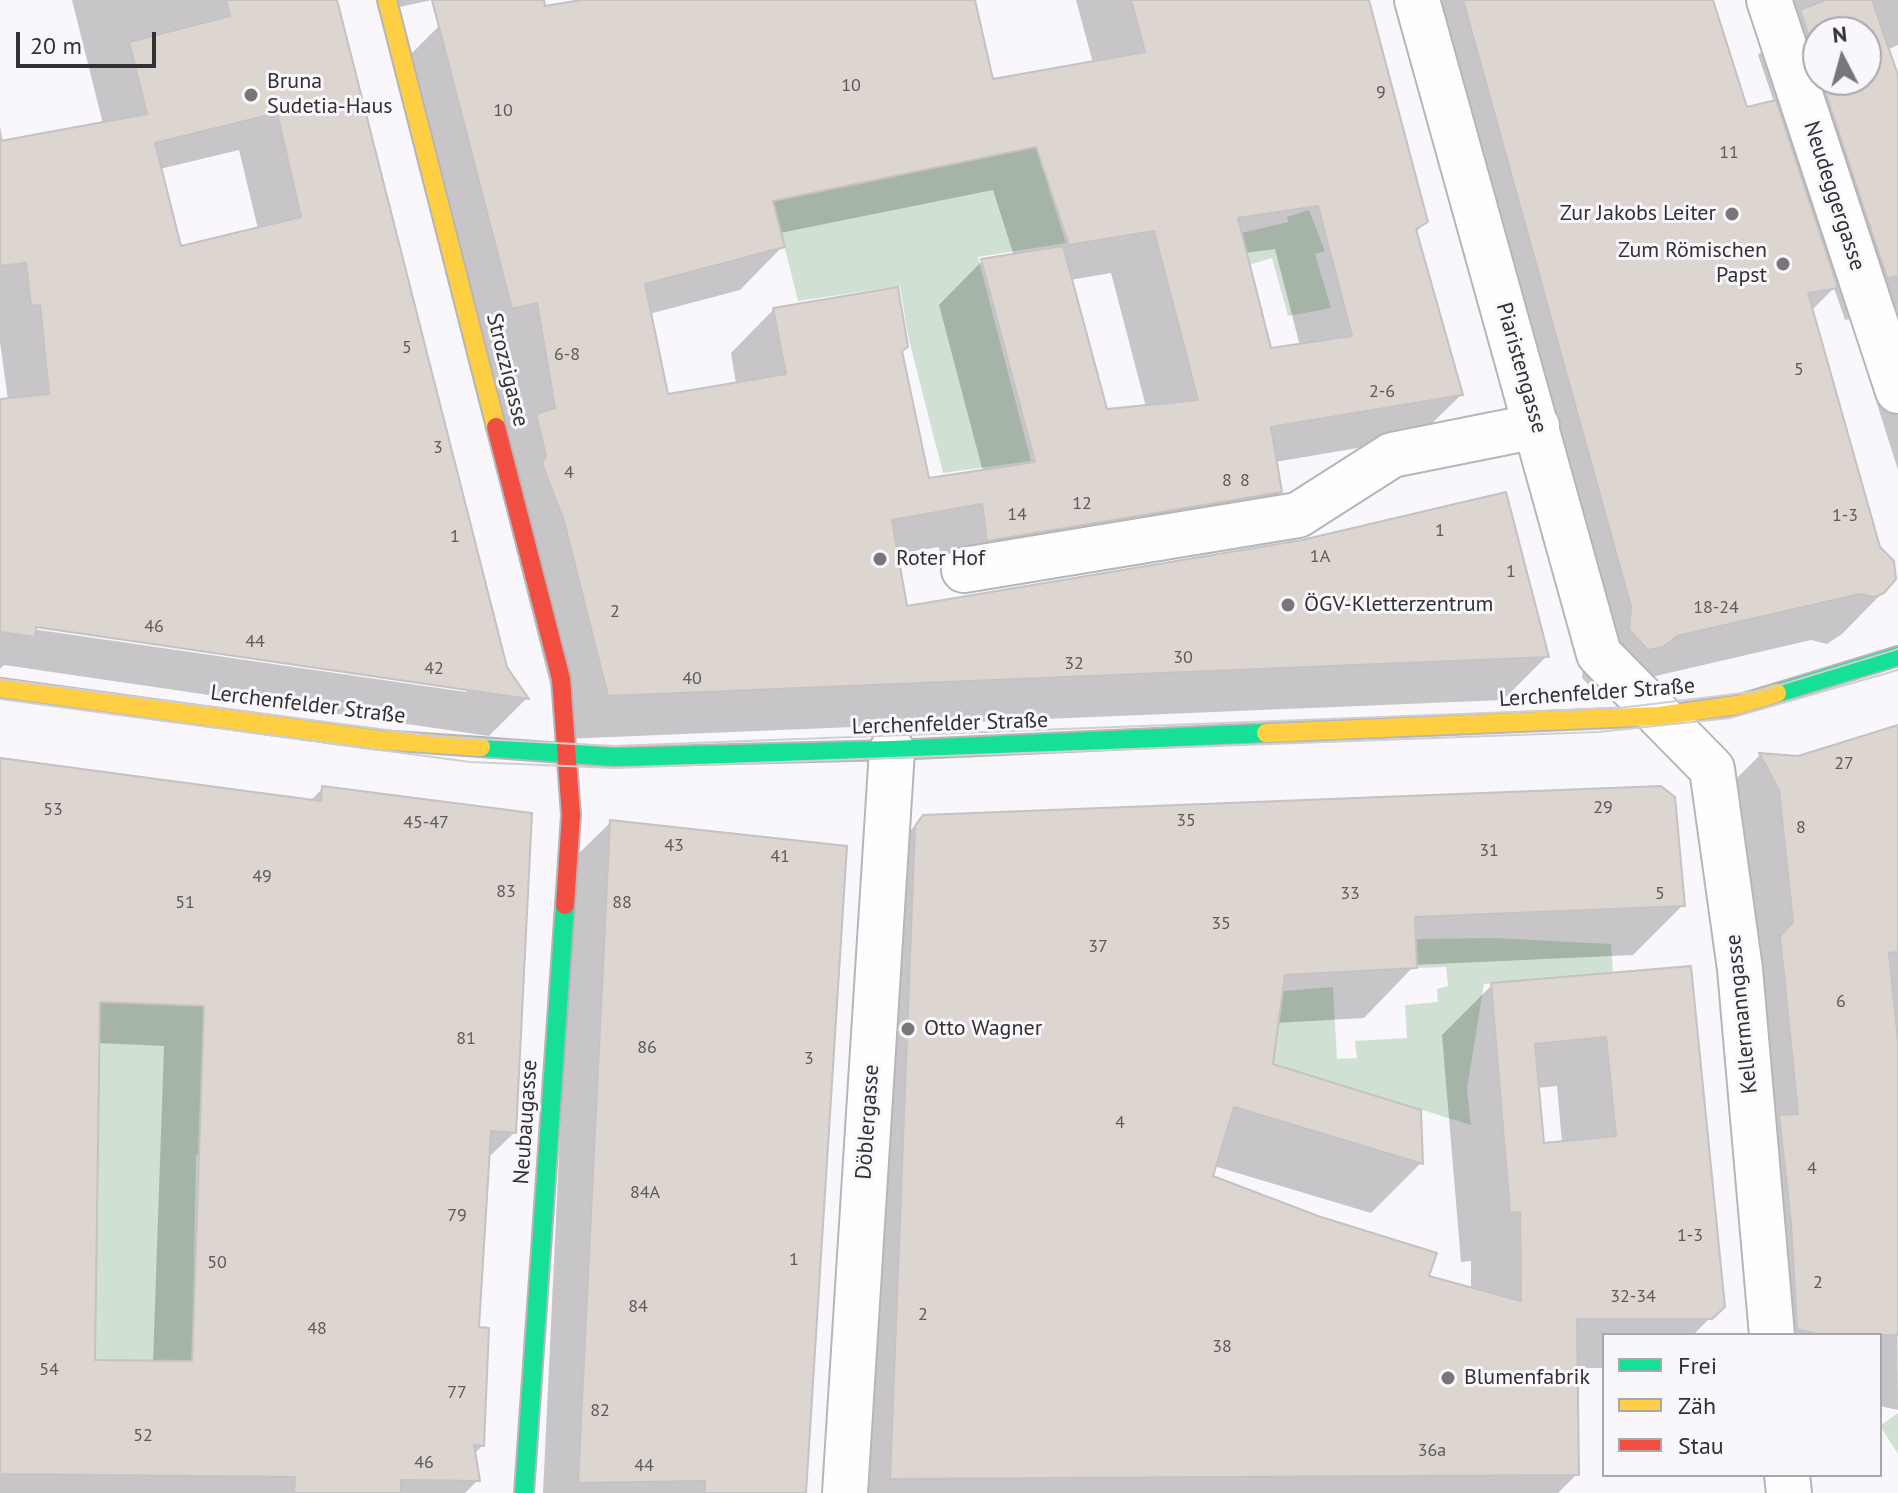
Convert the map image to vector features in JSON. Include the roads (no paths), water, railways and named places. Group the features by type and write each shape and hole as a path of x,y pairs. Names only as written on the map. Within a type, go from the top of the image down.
{"main road":[{"name":"Strozzigasse","path":"387,0 561,679 565,755"},
{"name":"Lerchenfelder Straße","path":"0,688 380,740 565,755 631,757 892,750 1659,716 1737,705 1898,656"},
{"name":"Neubaugasse","path":"524,1493 571,815 565,755"}],"street":[{"name":"Piaristengasse","path":"1417,0 1599,654 1659,716"},
{"name":"Neudeggergasse","path":"1769,0 1898,391"},
{"path":"964,570 1298,515 1392,455 1537,426"},
{"name":"Kellermanngasse","path":"1659,716 1712,769 1740,969 1772,1333"},
{"name":"Döblergasse","path":"845,1493 892,750"}],"tram line":[{"path":"0,679 440,737 614,746 1619,708 1760,691 1898,649"},
{"path":"0,699 470,762 615,768 1598,732 1730,718 1898,670"}],"place":[{"name":"Bruna Sudetia-Haus","path":"251,95"},
{"name":"Zur Jakobs Leiter","path":"1732,214"},
{"name":"Zum Römischen Papst","path":"1783,264"},
{"name":"Roter Hof","path":"880,559"},
{"name":"ÖGV-Kletterzentrum","path":"1288,605"},
{"name":"Otto Wagner","path":"908,1029"},
{"name":"Blumenfabrik","path":"1448,1378"}]}
